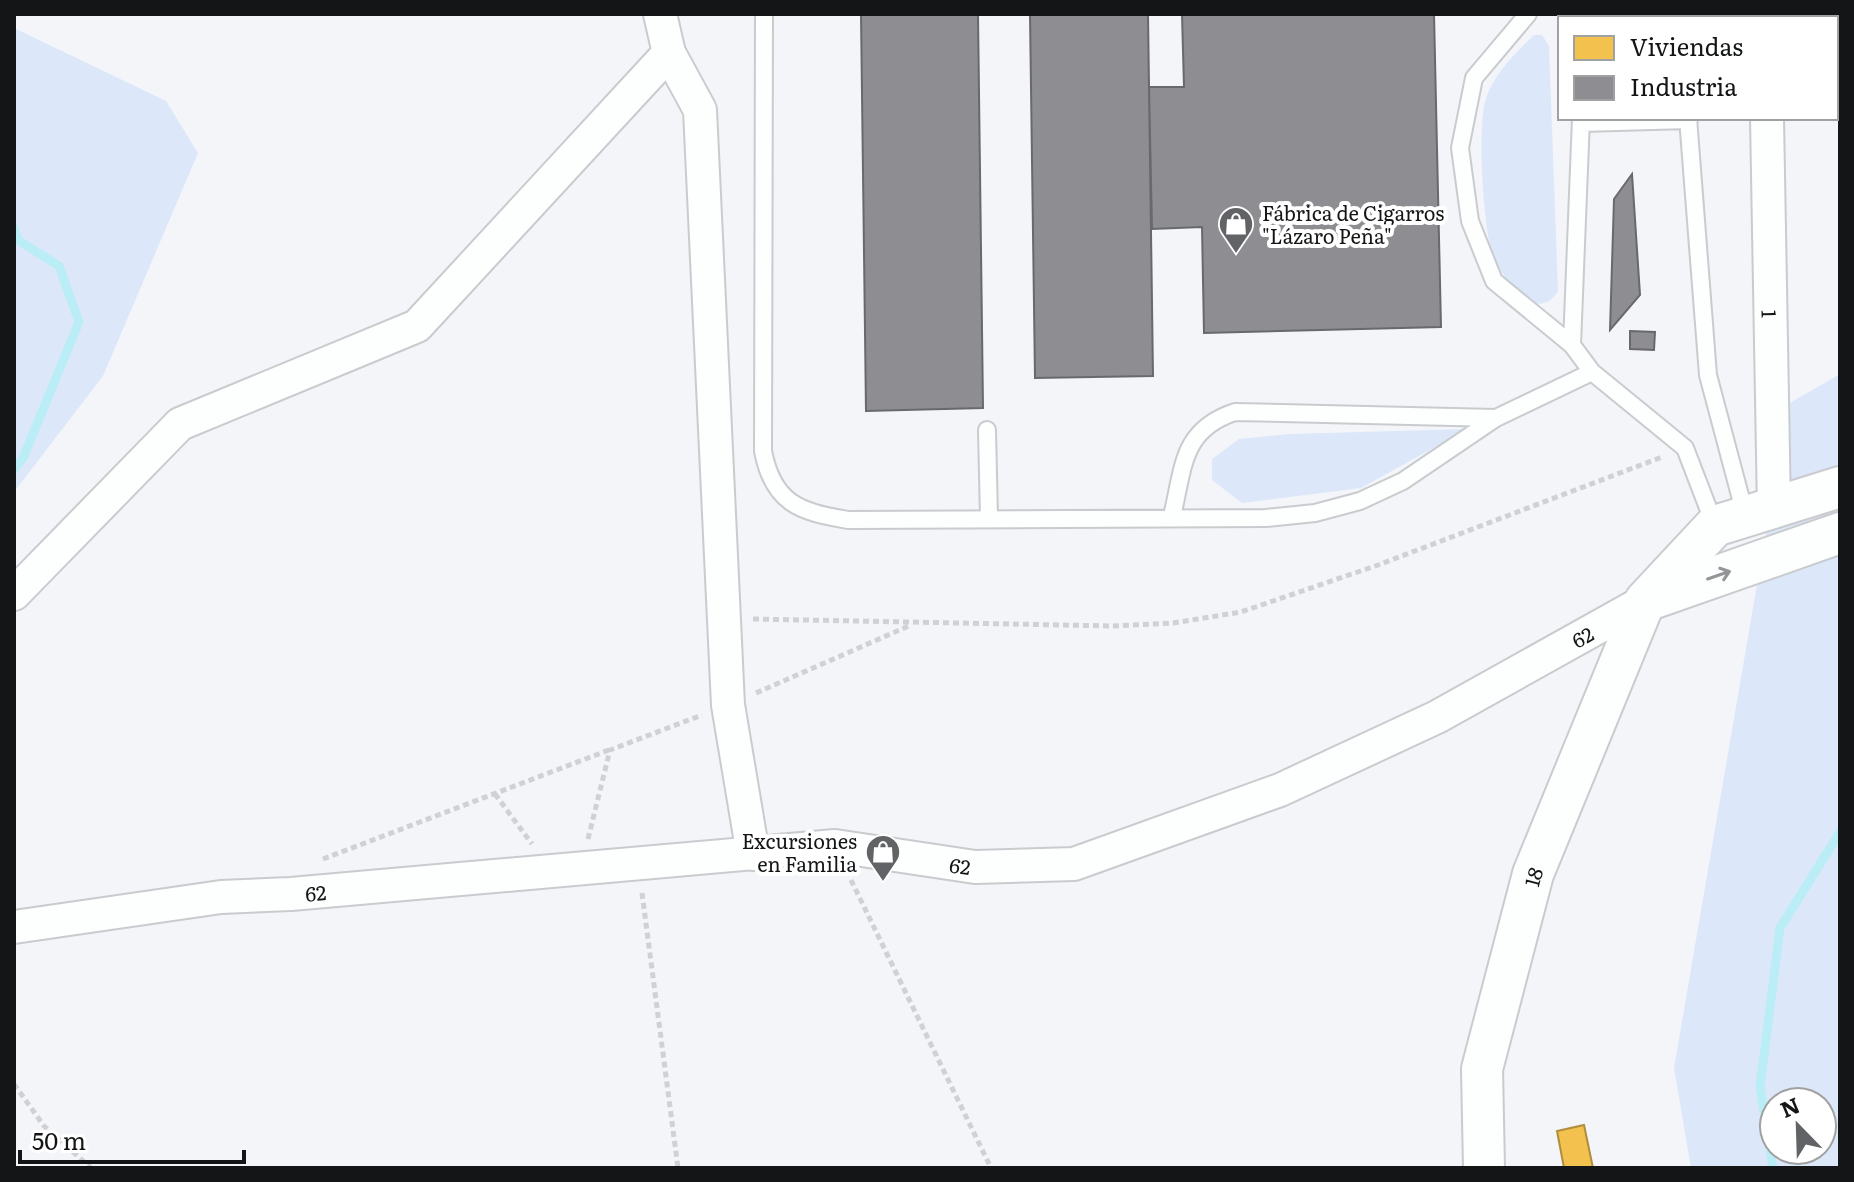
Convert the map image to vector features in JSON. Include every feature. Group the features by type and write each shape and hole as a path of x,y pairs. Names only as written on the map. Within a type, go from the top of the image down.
{"street":[{"path":"660,14 669,53 700,110 728,705 753,854"},
{"path":"14,594 180,424 417,326 669,53"},
{"name":"1","path":"1745,518 1767,120"},
{"path":"1645,601 1745,518 1840,487"},
{"name":"62","path":"14,927 221,897 835,846 975,867 1074,864 1280,790 1437,717 1645,601 1840,533"},
{"name":"18","path":"1484,1168 1482,1069 1533,874 1645,601"}],"lane":[{"path":"764,14 763,451 767,473 778,492 797,508 848,520 1172,516 1266,518 1315,513 1360,501 1403,481 1496,418 1592,372"},
{"path":"1528,14 1474,78 1460,148 1470,221 1494,281 1572,345 1592,372 1685,448 1745,518"},
{"path":"1572,345 1581,120"},
{"path":"1688,120 1708,375 1745,518"},
{"path":"1172,516 1193,437 1203,427 1235,412 1496,418"},
{"path":"987,430 989,518"}],"path":[{"path":"725,619 1113,626 1173,623 1241,612 1378,565 1685,448"},
{"path":"322,859 728,705 916,623"},
{"path":"495,794 566,869 610,750"},
{"path":"835,846 991,1168"},
{"path":"639,864 678,1168"},
{"path":"14,1084 44,1126 91,1168"}],"shaded area":[{"path":"14,28 166,101 198,153 103,376 14,492"},
{"path":"1534,35 1542,35 1549,46 1558,291 1551,300 1541,304 1533,303 1519,294 1496,261 1487,231 1482,171 1486,98 1500,72"},
{"path":"1840,374 1840,1168 1691,1168 1674,1068 1788,404"},
{"path":"1468,429 1361,488 1242,503 1212,480 1212,459 1239,439 1289,434"}],"building: Viviendas":[{"path":"1584,1125 1593,1168 1564,1168 1557,1131"}],"building: Industria":[{"path":"861,14 978,14 983,408 866,411"},
{"path":"1030,14 1148,14 1153,376 1035,378"},
{"path":"1182,14 1434,14 1441,327 1204,333 1202,227 1152,229 1149,87 1184,87"},
{"path":"1596,14 1646,14 1646,16"},
{"path":"1632,174 1640,295 1610,330 1614,199"},
{"path":"1630,331 1655,332 1654,350 1630,349"}],"waterway":[{"path":"14,228 18,240 59,266 79,322 23,458 14,469"},
{"path":"1773,1168 1760,1087 1780,928 1840,832"}],"place":[{"name":"Fábrica de Cigarros \"Lázaro Peña\"","path":"1236,255"},
{"name":"Excursiones en Familia","path":"883,883"}]}
